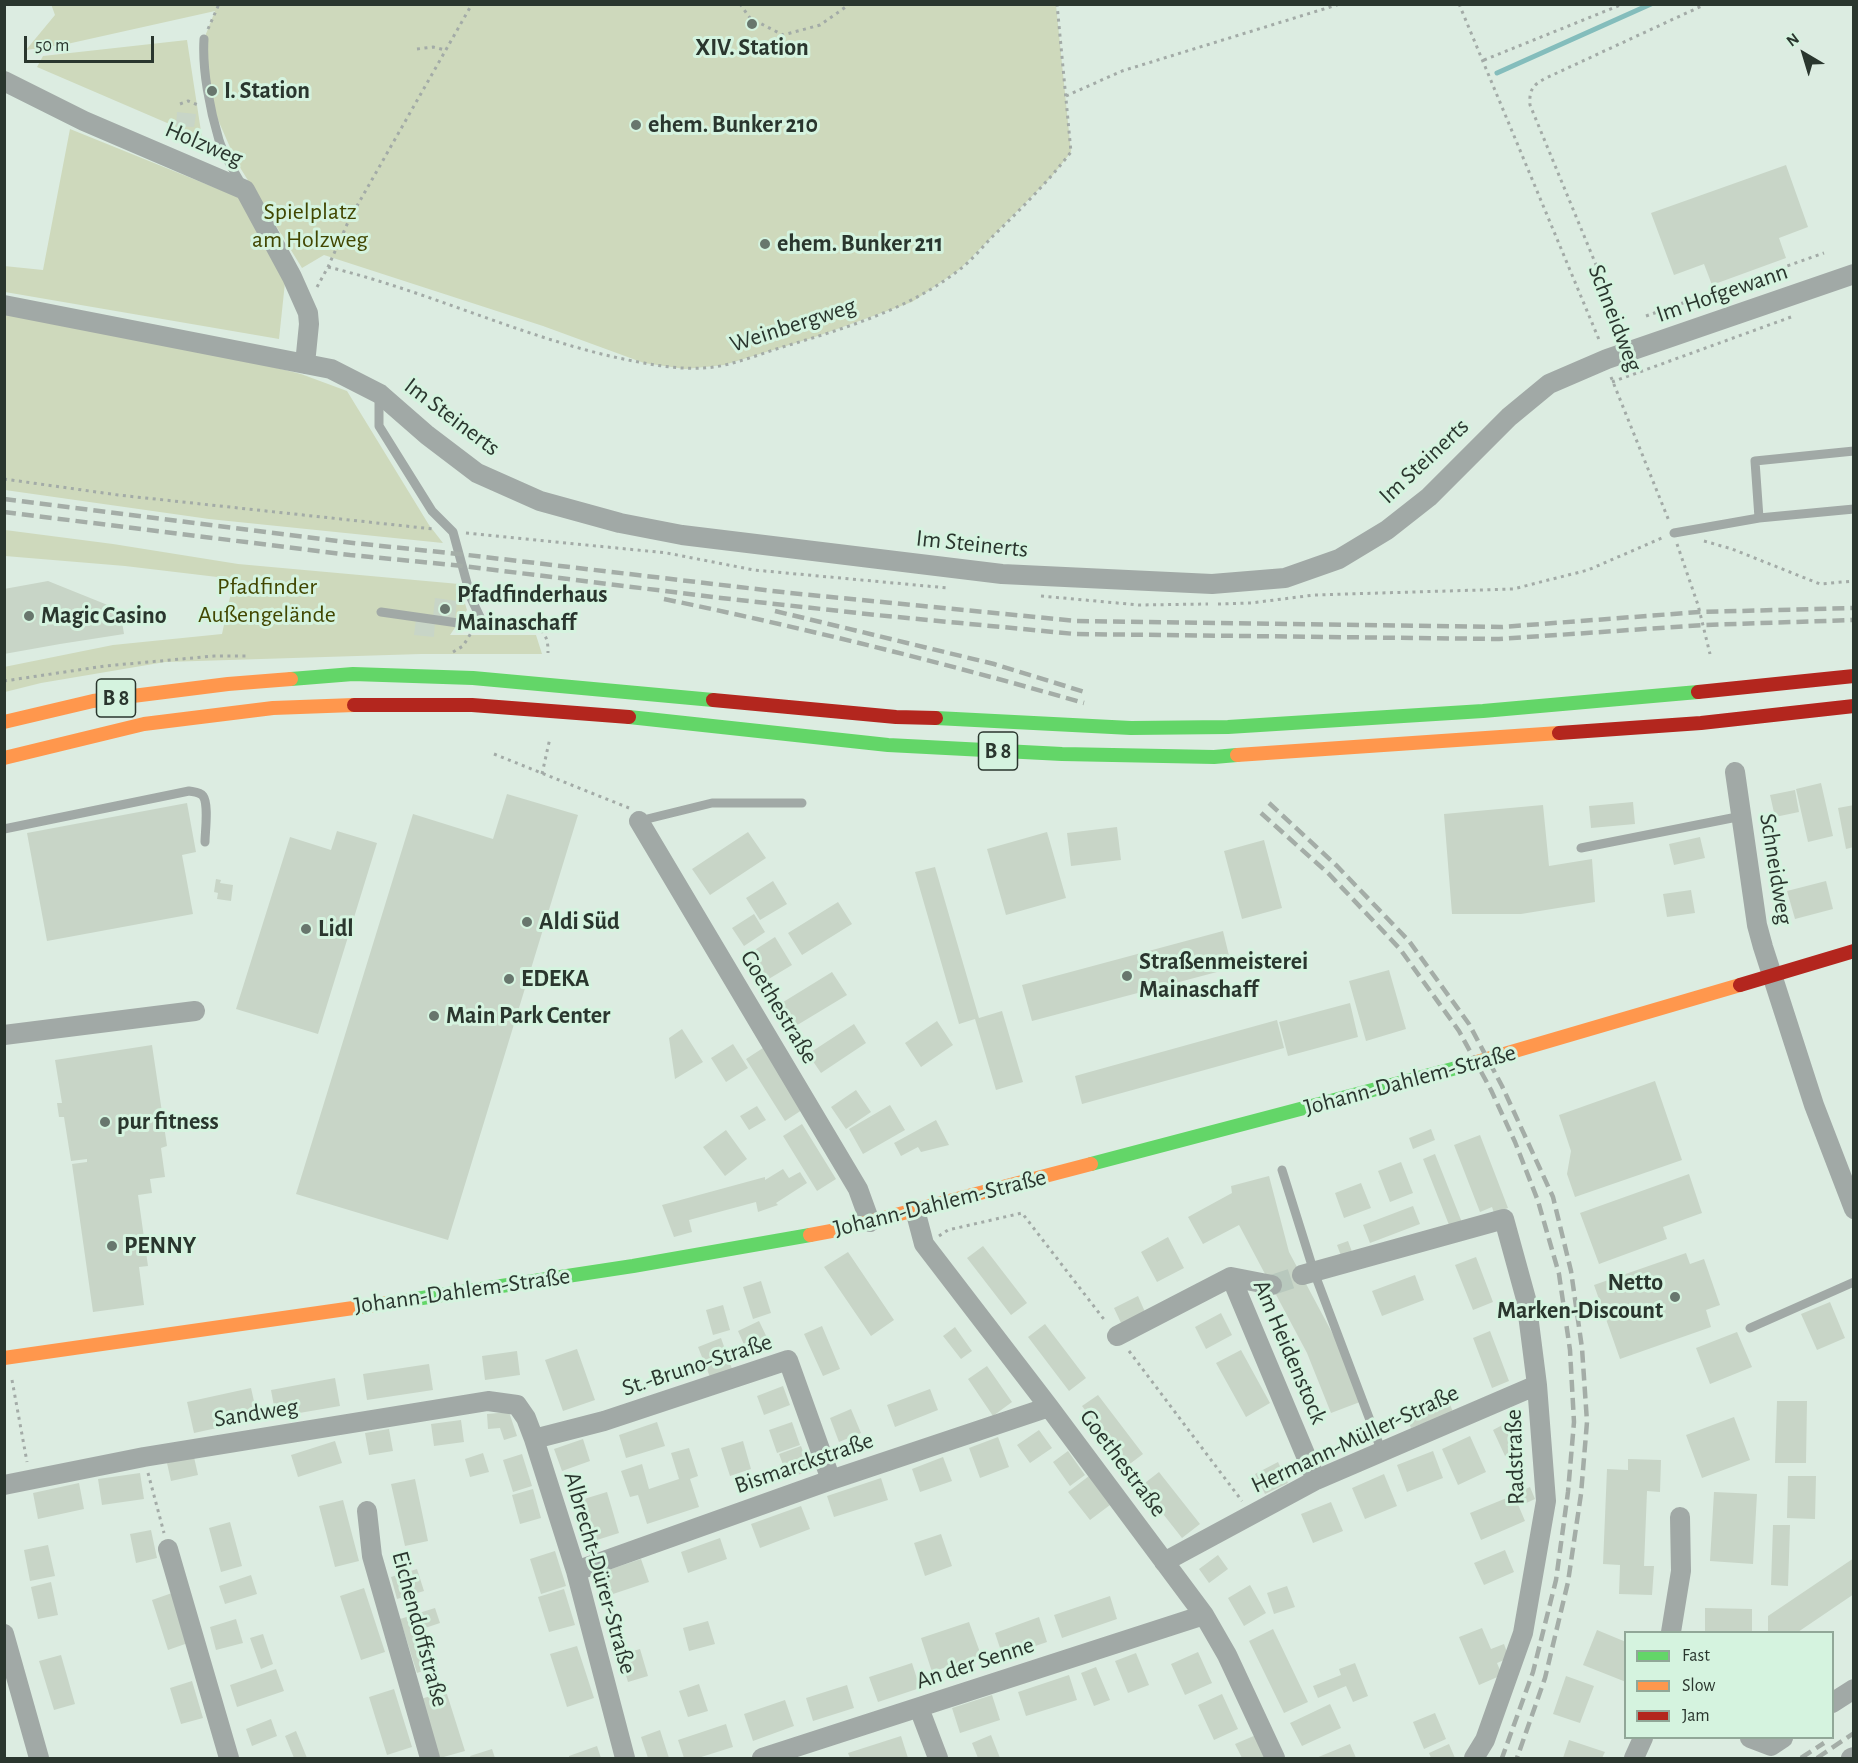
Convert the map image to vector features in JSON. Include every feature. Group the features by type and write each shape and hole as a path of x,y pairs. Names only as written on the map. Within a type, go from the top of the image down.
{"main road":[{"name":"B 8","path":"4,722 93,701 228,684 353,674 473,678 896,717 965,718 1083,727 1209,728 1456,713 1698,693 1854,676"},
{"name":"B 8","path":"4,758 144,724 273,708 363,705 472,705 634,717 888,745 1062,754 1214,757 1701,723 1854,706"},
{"name":"Johann-Dahlem-Straße","path":"6,1357 473,1291 767,1244 870,1222 1458,1068 1854,951"}],"street":[{"name":"Holzweg","path":"4,81 84,121 245,190 292,277 308,313 305,364"},
{"name":"Im Hofgewann","path":"1607,359 1854,274"},
{"name":"Im Steinerts","path":"4,305 331,369 380,394 427,435 477,472 540,501 620,523 682,535 1002,574 1212,584 1285,578 1339,559 1387,530 1429,497 1509,417 1549,384 1607,359"},
{"name":"Schneidweg","path":"1735,772 1757,924 1814,1106 1854,1209"},
{"name":"Goethestraße","path":"639,822 858,1189 870,1222"},
{"path":"4,1035 195,1011"},
{"name":"Goethestraße","path":"915,1210 924,1244 1204,1615 1227,1655 1275,1758"},
{"name":"Radstraße","path":"1308,1274 1504,1219 1526,1299 1537,1385 1546,1502 1523,1633 1485,1740 1474,1758"},
{"name":"Am Heidenstock","path":"1231,1277 1316,1480"},
{"name":"Am Heidenstock","path":"1118,1336 1231,1277 1272,1285"},
{"name":"St.-Bruno-Straße","path":"534,1439 604,1421 788,1360 831,1480"},
{"name":"Hermann-Müller-Straße","path":"1164,1562 1316,1480 1537,1385"},
{"name":"Sandweg","path":"4,1485 144,1457 488,1401 517,1405"},
{"name":"Albrecht-Dürer-Straße","path":"517,1405 526,1418 534,1439 576,1571 625,1758"},
{"name":"Bismarckstraße","path":"576,1571 831,1480 1049,1407"},
{"name":"Eichendoffstraße","path":"367,1511 372,1556 430,1758"},
{"path":"1671,1631 1681,1571 1680,1517"},
{"path":"168,1549 229,1758"},
{"name":"An der Senne","path":"762,1758 1204,1615"},
{"path":"4,1634 39,1758"},
{"path":"1834,1702 1854,1689"},
{"path":"919,1708 938,1758"},
{"path":"1634,1758 1642,1739"},
{"path":"1755,1739 1771,1746 1780,1739"}],"lane":[{"path":"204,39 203,57 219,141 245,190"},
{"path":"380,394 379,426 432,511 453,532 471,598 480,617 458,623 381,612"},
{"path":"1759,518 1755,461 1854,451"},
{"path":"1674,533 1759,518 1854,508"},
{"path":"4,829 189,791 196,792 203,797 206,804 205,842"},
{"path":"639,822 712,803 802,803"},
{"path":"1581,848 1742,816"},
{"path":"1282,1170 1308,1274 1382,1452"},
{"path":"1750,1328 1854,1282"}],"path":[{"path":"204,39 219,4"},
{"path":"417,49 445,50 472,4"},
{"path":"740,4 750,18 783,35 820,25 850,4"},
{"name":"Weinbergweg","path":"445,50 349,220 328,267 366,276 535,336 587,351 685,369 724,365 815,337 912,302 960,269 1045,184 1071,152 1057,4"},
{"path":"1066,96 1122,71 1341,4"},
{"name":"Schneidweg","path":"1459,4 1607,359 1612,382 1674,533 1698,605 1710,654"},
{"path":"1484,60 1623,4"},
{"path":"1632,351 1530,105 1529,93 1534,84 1706,4"},
{"path":"1646,316 1824,253"},
{"path":"1612,382 1792,317"},
{"path":"4,479 118,495 453,532"},
{"path":"1466,590 1513,588 1588,570 1674,533 1732,549 1820,584 1854,581"},
{"path":"480,617 495,625 537,626 548,640 548,653"},
{"path":"542,774 550,738"},
{"path":"494,754 631,809 639,822"},
{"path":"6,1357 30,1479"},
{"path":"144,1457 168,1549"}],"green space":[{"name":"Spielplatz am Holzweg","path":"51,4 1056,5 1071,152 1052,176 960,269 912,302 815,337 724,365 685,369 644,363 543,326 324,255 302,268 236,161 212,106 204,39 215,11 67,44 26,50 55,15"},
{"path":"187,40 202,138 37,67 43,56"},
{"path":"70,129 238,197 286,273 279,339 5,292 4,266 43,270"},
{"path":"4,312 249,361 301,374 347,391 429,525 443,543 209,519 5,490"},
{"name":"Pfadfinder Außengelände","path":"5,530 238,564 459,584 467,610 450,635 536,635 542,654 421,654 165,662 41,683 5,692 4,667 113,645 222,634 234,579 125,566 5,556"}],"building":[{"path":"177,112 196,114 194,127 176,126"},
{"path":"1786,165 1808,227 1779,238 1786,258 1712,285 1704,264 1674,275 1651,213"},
{"path":"48,581 120,610 124,634 4,654 4,589"},
{"name":"Pfadfinderhaus Mainaschaff","path":"435,598 457,601 455,620 433,617"},
{"path":"416,619 435,621 434,637 414,635"},
{"path":"1821,783 1833,836 1808,842 1796,789"},
{"path":"1795,790 1799,812 1775,817 1770,795"},
{"name":"Main Park Center","path":"507,794 578,815 448,1240 296,1194 413,814 493,839"},
{"path":"1633,802 1635,824 1591,828 1589,806"},
{"path":"187,803 196,852 182,855 193,914 47,941 27,833"},
{"path":"1543,805 1549,866 1592,859 1595,902 1521,914 1452,914 1444,814"},
{"path":"1854,805 1854,847 1846,849 1838,808"},
{"path":"1117,827 1121,860 1071,866 1067,833"},
{"name":"Lidl","path":"337,831 377,843 318,1034 236,1009 290,837 331,850"},
{"path":"748,832 766,858 710,895 692,869"},
{"path":"1047,832 1066,898 1006,915 987,849"},
{"path":"1700,837 1705,858 1674,865 1669,844"},
{"path":"1264,840 1282,908 1242,919 1224,851"},
{"path":"935,867 979,1018 1002,1011 1023,1082 996,1090 975,1019 959,1024 915,872"},
{"path":"216,879 221,880 220,883 233,885 231,901 217,899 218,893 214,892"},
{"path":"773,881 787,904 760,920 746,898"},
{"path":"1826,881 1833,909 1795,919 1787,891"},
{"path":"1691,890 1695,913 1667,917 1663,894"},
{"path":"838,902 852,924 802,955 788,933"},
{"path":"754,914 765,932 744,946 732,928"},
{"name":"Straßenmeisterei Mainaschaff","path":"1223,931 1232,968 1032,1021 1022,985"},
{"path":"775,937 792,965 767,980 750,953"},
{"path":"1389,970 1406,1029 1366,1041 1349,981"},
{"path":"832,972 847,995 794,1027 780,1004"},
{"path":"1350,1003 1358,1037 1288,1056 1279,1022"},
{"path":"1277,1020 1284,1048 1082,1104 1075,1076"},
{"path":"937,1021 953,1045 921,1067 905,1043"},
{"path":"854,1024 866,1043 821,1073 808,1054"},
{"path":"682,1029 703,1062 675,1079 669,1038"},
{"path":"733,1044 748,1068 726,1082 711,1058"},
{"path":"152,1045 167,1146 161,1148 165,1177 150,1179 152,1193 138,1195 148,1266 139,1267 144,1305 93,1312 72,1164 87,1162 87,1159 71,1161 64,1117 59,1117 57,1103 62,1103 55,1060"},
{"path":"763,1048 802,1110 785,1121 746,1059"},
{"path":"1655,1081 1682,1160 1575,1197 1567,1174 1571,1151 1559,1115"},
{"path":"856,1090 871,1112 846,1129 831,1107"},
{"path":"890,1105 905,1130 863,1154 849,1129"},
{"path":"757,1106 766,1120 749,1130 740,1116"},
{"path":"936,1120 949,1145 921,1152 918,1147 901,1156 894,1143"},
{"path":"802,1124 836,1179 817,1191 783,1136"},
{"path":"1431,1129 1435,1140 1413,1149 1409,1138"},
{"path":"726,1130 747,1159 725,1176 703,1147"},
{"path":"1480,1135 1508,1208 1494,1213 1492,1207 1480,1212 1454,1145"},
{"path":"1435,1154 1463,1225 1451,1230 1423,1159"},
{"path":"1401,1162 1413,1193 1390,1202 1378,1171"},
{"path":"783,1169 789,1178 800,1172 807,1183 776,1203 778,1205 758,1212 756,1202 689,1220 692,1232 674,1237 662,1205 765,1177 765,1180"},
{"path":"1689,1174 1702,1213 1663,1227 1667,1239 1599,1264 1580,1213"},
{"path":"1269,1176 1289,1252 1336,1340 1360,1402 1331,1413 1307,1353 1239,1225 1203,1244 1188,1217 1232,1193 1231,1186"},
{"path":"1361,1183 1371,1208 1344,1218 1335,1193"},
{"path":"1413,1206 1420,1224 1370,1243 1363,1225"},
{"path":"1168,1237 1184,1268 1157,1282 1141,1252"},
{"path":"1348,1241 1354,1257 1343,1261 1337,1245"},
{"path":"983,1246 1027,1303 1011,1315 967,1258"},
{"path":"848,1252 894,1320 871,1336 824,1267"},
{"path":"1686,1253 1690,1264 1704,1259 1720,1305 1706,1310 1711,1327 1620,1359 1594,1285"},
{"path":"1476,1257 1493,1302 1473,1310 1455,1265"},
{"path":"1415,1275 1424,1300 1382,1316 1372,1291"},
{"path":"761,1281 771,1313 753,1319 743,1287"},
{"path":"1138,1296 1145,1312 1121,1323 1114,1308"},
{"path":"1830,1302 1845,1338 1817,1350 1801,1314"},
{"path":"723,1305 730,1330 713,1335 706,1310"},
{"path":"1221,1313 1232,1335 1206,1349 1195,1327"},
{"path":"759,1321 772,1348 750,1358 738,1331"},
{"path":"1045,1324 1086,1378 1069,1391 1028,1337"},
{"path":"822,1326 840,1369 823,1376 804,1334"},
{"path":"955,1327 972,1351 961,1359 943,1336"},
{"path":"1490,1331 1509,1381 1492,1388 1473,1338"},
{"path":"1737,1332 1752,1367 1710,1384 1696,1348"},
{"path":"721,1338 732,1369 710,1377 698,1347"},
{"path":"577,1349 595,1400 563,1411 545,1360"},
{"path":"1241,1350 1270,1403 1246,1417 1216,1363"},
{"path":"517,1351 520,1375 485,1380 482,1356"},
{"path":"429,1364 433,1390 367,1400 363,1374"},
{"path":"987,1366 1012,1402 993,1416 968,1379"},
{"path":"335,1378 340,1406 276,1417 271,1390"},
{"path":"783,1386 790,1405 764,1415 757,1396"},
{"path":"251,1388 258,1419 194,1433 187,1402"},
{"path":"930,1389 938,1410 895,1427 887,1405"},
{"path":"1446,1394 1453,1412 1411,1428 1404,1410"},
{"path":"1098,1395 1143,1454 1127,1466 1082,1406"},
{"path":"1777,1401 1807,1401 1806,1463 1775,1463"},
{"path":"851,1409 861,1433 839,1442 830,1418"},
{"path":"509,1412 517,1436 504,1440 500,1428 488,1429 487,1414"},
{"path":"1734,1417 1750,1460 1702,1478 1686,1435"},
{"path":"461,1420 464,1442 434,1446 431,1424"},
{"path":"1510,1421 1523,1447 1505,1456 1493,1430"},
{"path":"657,1422 665,1446 626,1458 619,1435"},
{"path":"792,1422 800,1445 777,1453 769,1430"},
{"path":"389,1429 393,1451 369,1455 365,1433"},
{"path":"1039,1430 1052,1448 1030,1463 1017,1445"},
{"path":"1470,1436 1486,1472 1458,1485 1442,1449"},
{"path":"998,1437 1009,1467 980,1478 969,1448"},
{"path":"583,1439 590,1461 562,1471 554,1449"},
{"path":"335,1441 342,1463 298,1477 291,1455"},
{"path":"743,1441 751,1469 730,1476 721,1448"},
{"path":"801,1446 810,1471 788,1478 779,1454"},
{"path":"689,1448 698,1476 690,1479 699,1507 647,1524 638,1495 630,1497 621,1471 642,1464 649,1489 679,1479 671,1453"},
{"path":"1068,1451 1085,1475 1070,1486 1053,1462"},
{"path":"1433,1451 1443,1478 1407,1492 1397,1465"},
{"path":"483,1453 489,1472 470,1477 465,1459"},
{"path":"522,1454 532,1486 513,1492 503,1460"},
{"path":"194,1457 198,1475 171,1481 167,1463"},
{"path":"943,1457 952,1481 920,1492 912,1469"},
{"path":"1628,1459 1661,1460 1660,1492 1647,1491 1644,1566 1654,1566 1652,1595 1619,1594 1620,1565 1603,1564 1607,1469 1628,1470"},
{"path":"1278,1462 1288,1483 1265,1494 1255,1474"},
{"path":"1159,1472 1200,1524 1182,1538 1141,1486"},
{"path":"140,1473 144,1499 102,1505 98,1479"},
{"path":"1384,1474 1397,1506 1365,1519 1352,1488"},
{"path":"1089,1476 1110,1505 1090,1520 1068,1492"},
{"path":"1788,1476 1816,1476 1815,1519 1787,1518"},
{"path":"881,1478 888,1500 834,1517 827,1496"},
{"path":"415,1479 428,1541 405,1546 391,1484"},
{"path":"79,1483 84,1509 38,1519 33,1493"},
{"path":"1530,1487 1535,1499 1522,1505 1517,1493"},
{"path":"533,1489 541,1518 520,1524 512,1495"},
{"path":"607,1492 619,1533 597,1540 584,1499"},
{"path":"1714,1492 1757,1494 1753,1564 1710,1561"},
{"path":"1514,1495 1525,1521 1481,1540 1470,1513"},
{"path":"343,1500 359,1561 335,1567 319,1506"},
{"path":"1331,1502 1343,1531 1313,1543 1301,1514"},
{"path":"801,1506 810,1529 760,1548 751,1524"},
{"path":"230,1522 242,1566 221,1572 209,1528"},
{"path":"1773,1525 1790,1525 1788,1586 1771,1585"},
{"path":"151,1530 157,1558 136,1563 130,1534"},
{"path":"941,1534 952,1566 925,1576 914,1543"},
{"path":"720,1538 727,1559 688,1573 681,1552"},
{"path":"48,1545 55,1576 30,1581 24,1550"},
{"path":"1505,1550 1514,1572 1484,1585 1474,1563"},
{"path":"555,1551 566,1586 541,1594 530,1559"},
{"path":"1218,1555 1228,1569 1209,1583 1199,1569"},
{"path":"1854,1558 1854,1594 1799,1631 1768,1631 1768,1616"},
{"path":"641,1559 649,1582 610,1595 602,1572"},
{"path":"417,1569 424,1591 397,1599 391,1577"},
{"path":"251,1575 257,1594 225,1604 219,1586"},
{"path":"51,1582 58,1615 38,1619 31,1587"},
{"path":"1250,1585 1266,1613 1244,1626 1228,1598"},
{"path":"1287,1586 1295,1607 1274,1614 1267,1593"},
{"path":"364,1588 385,1652 361,1660 340,1596"},
{"path":"564,1589 575,1625 549,1632 538,1597"},
{"path":"172,1593 188,1643 168,1650 152,1600"},
{"path":"1110,1596 1117,1619 1062,1638 1054,1615"},
{"path":"435,1608 440,1623 425,1628 437,1666 417,1673 400,1619"},
{"path":"1705,1608 1752,1609 1752,1631 1705,1631"},
{"path":"1039,1617 1047,1642 1003,1657 995,1633"},
{"path":"236,1619 243,1643 216,1650 210,1627"},
{"path":"708,1621 715,1644 689,1651 683,1628"},
{"path":"969,1622 981,1655 932,1672 921,1638"},
{"path":"1482,1628 1491,1649 1504,1644 1509,1658 1497,1663 1502,1675 1479,1685 1459,1637"},
{"path":"1273,1629 1308,1702 1284,1713 1249,1641"},
{"path":"1597,1630 1624,1641 1624,1681 1583,1665"},
{"path":"263,1634 273,1664 261,1669 250,1638"},
{"path":"577,1646 594,1698 567,1707 550,1654"},
{"path":"640,1649 648,1676 628,1682 620,1655"},
{"path":"1198,1652 1212,1683 1185,1695 1171,1664"},
{"path":"1136,1653 1149,1685 1128,1693 1115,1661"},
{"path":"61,1655 75,1704 54,1710 39,1661"},
{"path":"912,1663 920,1688 878,1702 869,1677"},
{"path":"1355,1663 1368,1696 1353,1702 1346,1686 1318,1698 1313,1686 1341,1675 1339,1669"},
{"path":"1096,1667 1110,1700 1094,1706 1081,1673"},
{"path":"276,1669 284,1691 237,1707 230,1685"},
{"path":"1069,1675 1077,1700 1026,1716 1018,1692"},
{"path":"1566,1676 1594,1686 1580,1723 1553,1714"},
{"path":"192,1681 203,1718 181,1724 170,1688"},
{"path":"699,1684 708,1711 688,1717 679,1691"},
{"path":"847,1685 854,1708 813,1721 806,1698"},
{"path":"394,1689 412,1747 387,1755 369,1697"},
{"path":"446,1691 465,1751 440,1758 421,1699"},
{"path":"1222,1694 1238,1729 1214,1740 1198,1705"},
{"path":"992,1695 1000,1720 960,1733 952,1708"},
{"path":"785,1700 794,1726 753,1741 744,1714"},
{"path":"1330,1704 1341,1728 1302,1746 1290,1723"},
{"path":"1435,1713 1446,1739 1424,1749 1413,1722"},
{"path":"271,1719 277,1736 252,1746 246,1729"},
{"path":"726,1724 733,1747 698,1758 684,1758 678,1740"},
{"path":"660,1730 669,1758 648,1758 641,1737"},
{"path":"296,1731 307,1758 294,1758 285,1736"},
{"path":"991,1735 1000,1758 978,1758 972,1743"},
{"path":"1256,1735 1267,1758 1242,1758 1235,1744"},
{"path":"901,1736 908,1758 850,1758 848,1753"},
{"path":"1569,1740 1605,1752 1602,1758 1563,1758"},
{"path":"1350,1744 1356,1758 1316,1758"},
{"path":"1449,1744 1455,1758 1431,1758 1429,1753"},
{"path":"597,1746 601,1758 569,1758 569,1756"},
{"path":"492,1749 495,1758 471,1758 470,1756"}],"waterway":[{"path":"1497,73 1651,4"}],"tunnel":[{"path":"1272,1285 1302,1275"}],"railway":[{"path":"4,499 353,543 790,593 1077,621 1502,627 1699,612 1854,608"},
{"path":"4,512 721,598 1075,634 1499,639 1703,625 1854,620"},
{"path":"664,599 875,647 1084,703"},
{"path":"775,611 994,664 1088,693"},
{"path":"1269,803 1337,866 1409,941 1469,1024 1502,1086 1553,1197 1571,1271 1582,1348 1587,1422 1581,1494 1568,1582 1545,1678 1517,1758"},
{"path":"1261,813 1329,874 1400,949 1459,1031 1491,1090 1515,1142 1538,1201 1559,1274 1570,1350 1574,1422 1568,1492 1556,1580 1533,1672 1502,1758"},
{"path":"1817,1758 1854,1733"},
{"path":"1801,1758 1824,1743"}],"traffic: fast":[{"path":"291,679 353,674 473,678 713,700"},
{"path":"936,718 1131,728 1228,727 1483,711 1698,692"},
{"path":"629,717 888,745 1062,754 1214,757 1237,755"},
{"path":"1091,1164 1460,1067"},
{"path":"409,1300 633,1266 810,1235"}],"traffic: slow":[{"path":"4,722 93,701 228,684 291,679"},
{"path":"4,758 144,724 273,708 354,705"},
{"path":"1237,755 1559,733"},
{"path":"1460,1067 1740,985"},
{"path":"810,1235 842,1229 1091,1164"},
{"path":"4,1358 409,1300"}],"traffic: jam":[{"path":"1698,692 1854,676"},
{"path":"713,700 896,717 936,718"},
{"path":"354,705 472,705 629,717"},
{"path":"1559,733 1701,723 1854,706"},
{"path":"1740,985 1854,951"}],"place":[{"name":"XIV. Station","path":"752,24"},
{"name":"I. Station","path":"212,91"},
{"name":"ehem. Bunker 210","path":"636,125"},
{"name":"ehem. Bunker 211","path":"765,244"},
{"name":"Pfadfinderhaus Mainaschaff","path":"445,609"},
{"name":"Magic Casino","path":"29,616"},
{"name":"Aldi Süd","path":"527,922"},
{"name":"Lidl","path":"306,929"},
{"name":"Straßenmeisterei Mainaschaff","path":"1127,976"},
{"name":"EDEKA","path":"509,979"},
{"name":"Main Park Center","path":"434,1016"},
{"name":"pur fitness","path":"105,1122"},
{"name":"PENNY","path":"112,1246"},
{"name":"Netto Marken-Discount","path":"1675,1297"}]}
